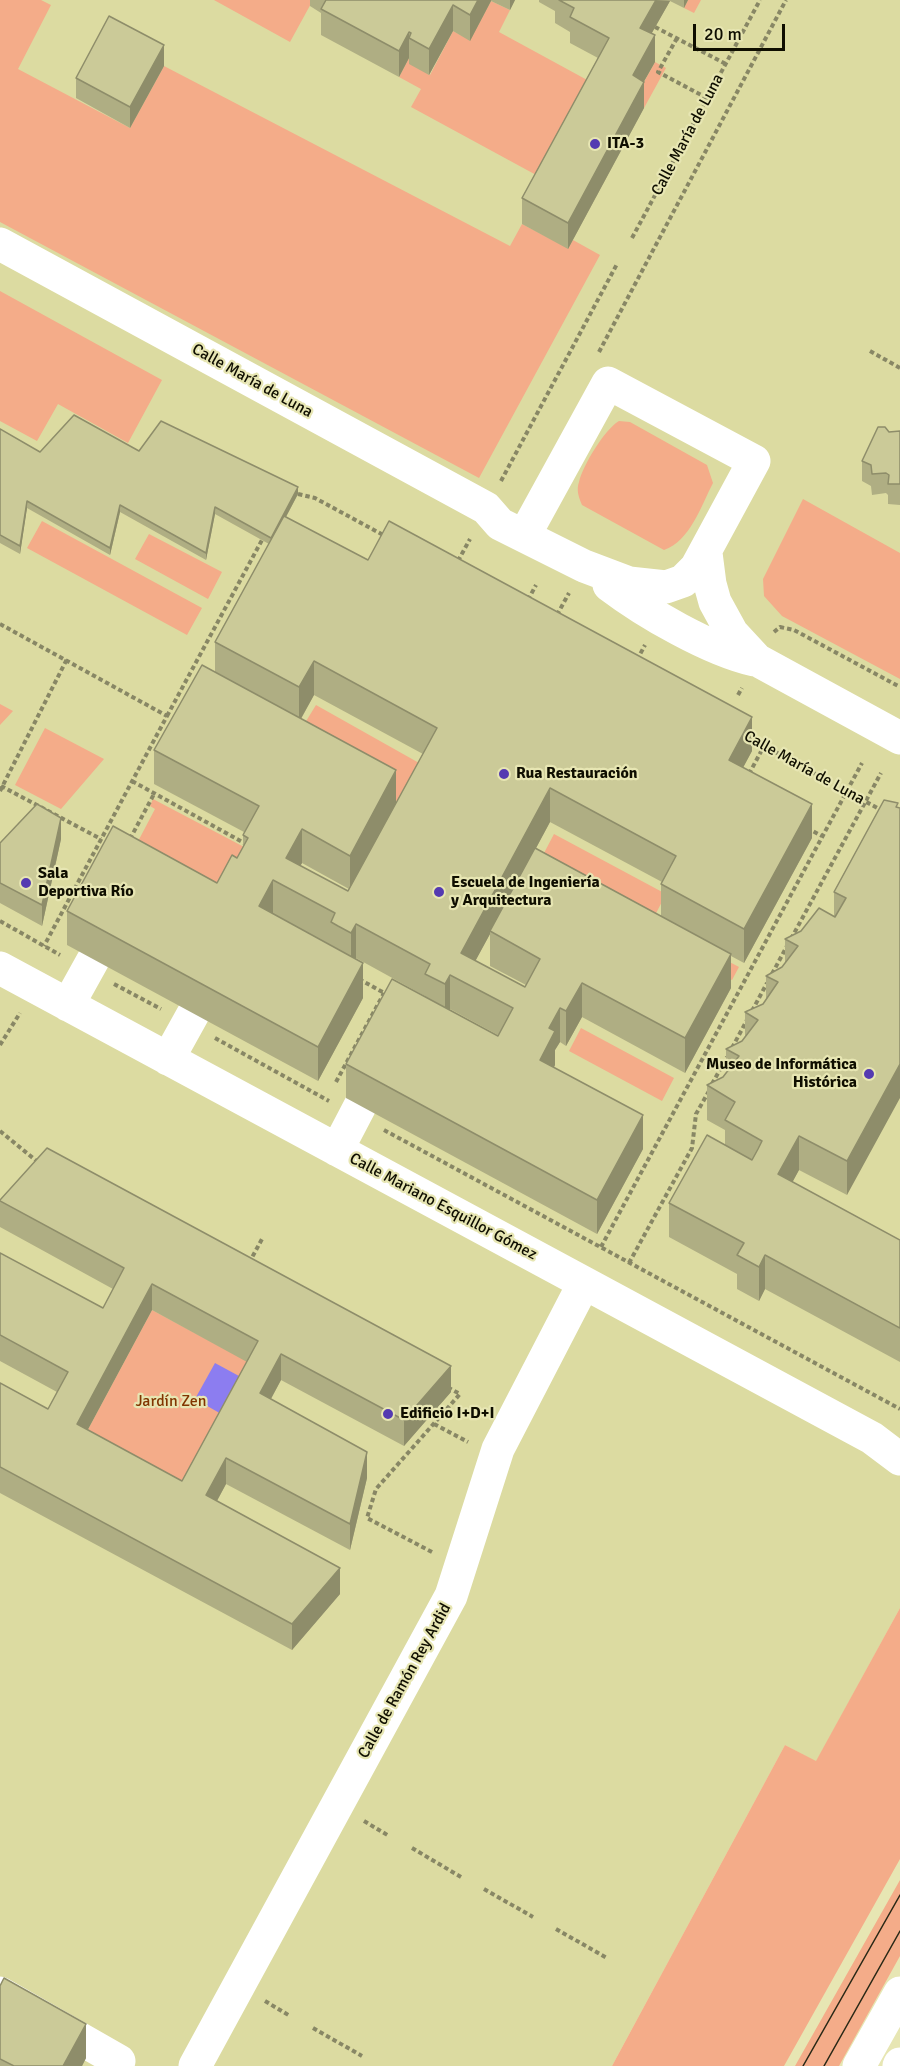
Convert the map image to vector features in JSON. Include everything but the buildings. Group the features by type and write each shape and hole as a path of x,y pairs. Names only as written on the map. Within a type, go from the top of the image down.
{"street":[{"name":"Calle María de Luna","path":"0,244 486,508 498,532"},
{"name":"Calle María de Luna","path":"0,268 476,527 498,532 577,578 629,600 713,646 737,656 757,660 900,738"},
{"name":"Calle María de Luna","path":"498,532 608,383 754,461 706,553 690,576 666,587 577,578"},
{"name":"Calle María de Luna","path":"706,553 715,602 732,633 757,660"},
{"path":"68,1005 93,960"},
{"name":"Calle Mariano Esquillor Gómez","path":"5,973 886,1443 900,1459"},
{"path":"168,1059 193,1014"},
{"path":"337,1150 360,1106"},
{"name":"Calle de Ramón Rey Ardid","path":"195,2066 451,1596 498,1449 584,1283"},
{"path":"0,1993 119,2061 116,2066"},
{"path":"859,2066 900,1993"}],"path":[{"name":"Calle María de Luna","path":"632,238 760,0"},
{"path":"594,360 786,0"},
{"path":"655,27 726,64"},
{"path":"677,38 658,72 707,98"},
{"path":"498,486 617,264"},
{"path":"870,351 900,368"},
{"path":"298,494 315,498 388,538"},
{"path":"456,564 498,532"},
{"path":"0,921 44,946 262,540"},
{"path":"555,619 577,578"},
{"path":"526,603 536,585"},
{"path":"0,624 167,716"},
{"path":"773,632 780,627 794,630 900,687"},
{"path":"635,663 645,645"},
{"path":"67,659 1,787 101,839"},
{"name":"Calle María de Luna","path":"743,734 883,811"},
{"path":"745,782 764,746"},
{"path":"601,1247 862,763"},
{"path":"881,773 696,1114 692,1148 629,1263 900,1409"},
{"path":"132,782 252,848"},
{"path":"129,841 154,794"},
{"path":"802,825 822,836"},
{"path":"354,977 393,998"},
{"path":"328,1100 384,993"},
{"path":"0,1045 20,1013"},
{"path":"0,1131 44,1167"},
{"path":"692,1148 701,1153"},
{"path":"248,1265 262,1239"},
{"path":"434,1553 367,1518 376,1489 460,1394 439,1382"},
{"path":"434,1424 471,1444"},
{"path":"361,1820 389,1836"},
{"path":"412,1848 462,1877"},
{"path":"484,1889 533,1917"},
{"path":"556,1929 607,1958"},
{"path":"262,2000 290,2016"},
{"path":"313,2028 362,2056"}],"shaded area":[{"path":"0,0 900,0 900,1608 816,1762 785,1745 612,2066 0,2066"},
{"path":"215,1363 250,1382 230,1419 195,1399"}],"green space":[{"path":"0,0 41,0 51,5 18,69 130,128 164,66 510,246 522,224 568,248 573,240 600,255 479,478 0,222"},
{"path":"214,0 313,0 290,42"},
{"path":"688,0 701,0 694,13 684,8"},
{"path":"491,1 510,10 499,32 589,81 538,176 411,107 421,89 399,77 409,58 430,75 453,31 470,40"},
{"path":"655,62 666,68 644,108 633,102"},
{"path":"0,291 162,380 128,443 58,404 37,441 0,421"},
{"path":"619,421 630,422 707,465 713,483 699,512 681,539 664,550 582,505 580,500 578,485 585,466 601,439"},
{"path":"803,499 900,553 900,679 782,616 764,596 763,579"},
{"path":"42,521 202,608 187,635 27,548"},
{"path":"149,534 222,572 208,599 135,559"},
{"path":"208,697 300,731 316,705 428,768 406,806"},
{"path":"0,704 13,711 0,725"},
{"path":"45,728 104,759 61,809 15,785"},
{"path":"153,799 246,848 214,908 134,849 155,809 150,806"},
{"path":"554,834 666,894 652,921 739,967 732,980 533,874"},
{"path":"581,1028 674,1078 662,1101 569,1051"},
{"name":"Jardín Zen","path":"152,1310 258,1367 182,1507 77,1450"},
{"path":"900,1608 900,1859 784,2066 612,2066 785,1745 816,1761"},
{"path":"900,1880 900,1956 839,2066 795,2066"}],"tram line":[{"path":"803,2066 900,1895"},
{"path":"824,2066 900,1931"}],"place":[{"name":"ITA-3","path":"595,144"},
{"name":"Rua Restauración","path":"504,774"},
{"name":"Sala Deportiva Río","path":"26,883"},
{"name":"Escuela de Ingeniería y Arquitectura","path":"439,892"},
{"name":"Museo de Informática Histórica","path":"869,1074"},
{"name":"Edificio I+D+I","path":"388,1414"}]}
